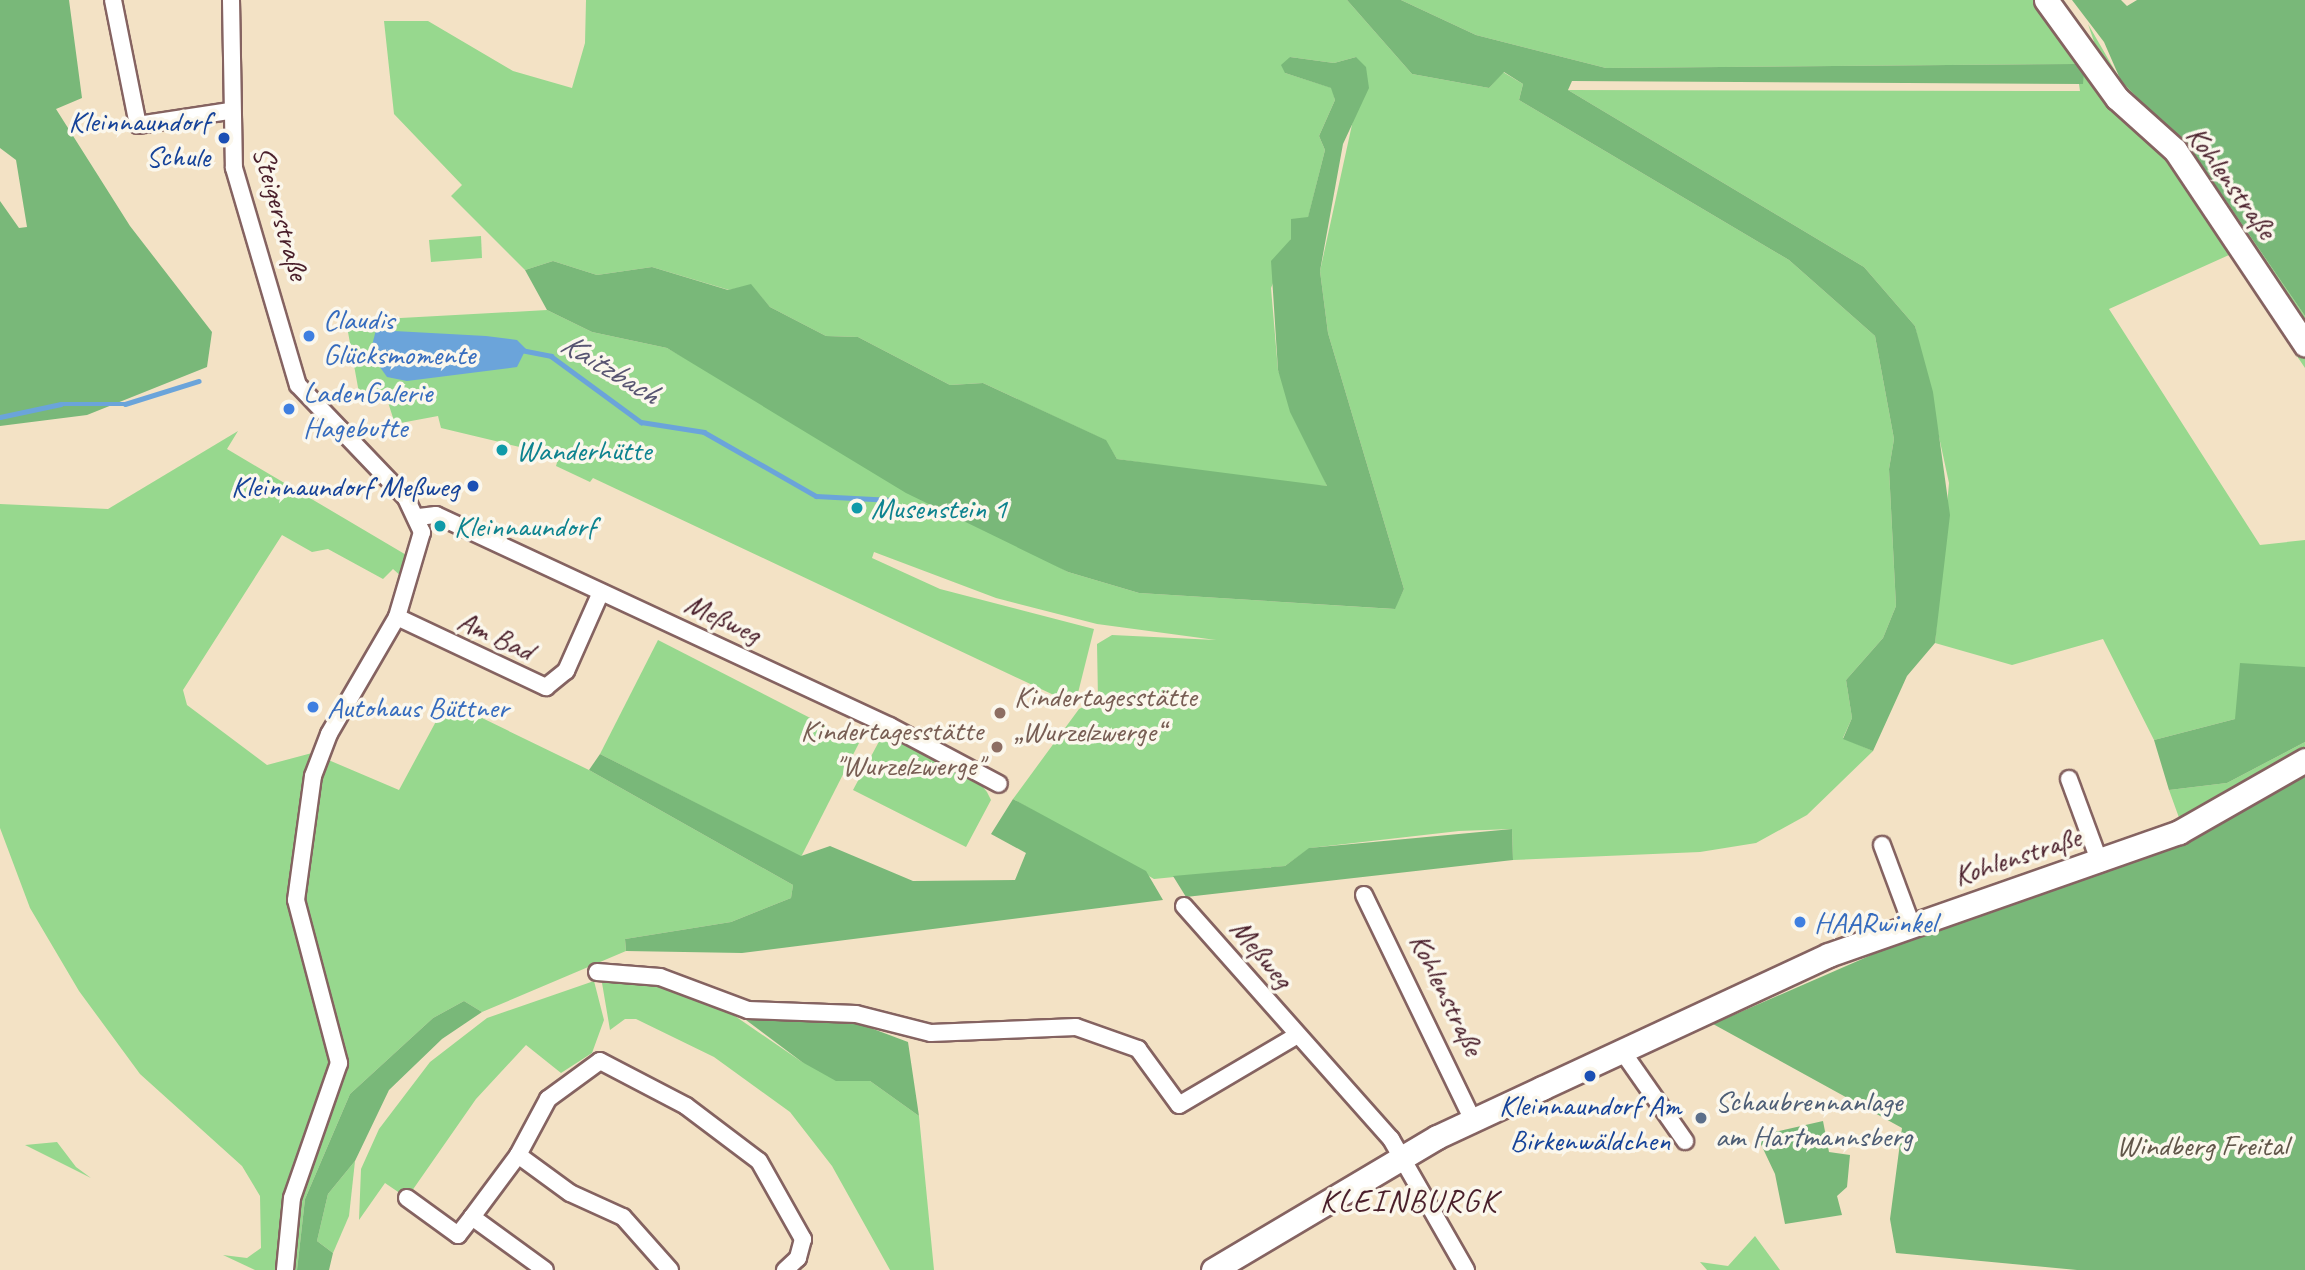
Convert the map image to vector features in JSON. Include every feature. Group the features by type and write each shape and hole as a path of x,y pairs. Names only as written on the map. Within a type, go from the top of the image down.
{"street":[{"path":"113,0 138,125 230,111"},
{"name":"Steigerstraße","path":"231,0 230,111 234,167 298,385 419,517"},
{"name":"Kohlenstraße","path":"2046,0 2117,98 2175,150 2305,344"},
{"name":"Meßweg","path":"419,517 436,515 999,784"},
{"path":"285,1270 292,1198 339,1063 296,900 302,837 320,754 397,617 417,566 419,517"},
{"name":"Am Bad","path":"397,617 546,687 566,671 601,592"},
{"name":"Kohlenstraße","path":"1213,1270 1403,1157 1473,1120 1911,923 2100,863 2224,811 2305,760"},
{"path":"2069,779 2100,863"},
{"path":"1882,845 1911,923"},
{"name":"Kohlenstraße","path":"1364,895 1473,1120"},
{"name":"Meßweg","path":"1184,906 1403,1157 1466,1270"},
{"path":"597,972 660,977 748,1010 856,1014 931,1033 1076,1027 1138,1048 1179,1104 1296,1036"},
{"path":"1622,1051 1685,1141"},
{"path":"407,1198 458,1235 519,1155 548,1099 600,1061 686,1106 759,1161 803,1239 785,1270"},
{"path":"519,1155 569,1193 633,1224 670,1270"},
{"path":"472,1217 545,1270"}],"green space":[{"path":"0,0 69,0 82,98 56,109 130,226 212,332 207,367 87,415 0,426 0,201 19,228 27,227 16,160 0,148"},
{"path":"586,0 1347,0 1412,74 1489,88 1503,72 1523,84 1519,100 1789,260 1875,336 1894,439 1889,469 1896,606 1883,638 1846,680 1852,718 1843,738 1873,751 1807,815 1756,843 1700,852 1513,860 1512,829 1459,831 1310,848 1285,866 1154,879 1013,799 1079,709 1098,700 1097,644 1112,635 1216,640 1097,624 996,598 874,552 872,558 940,589 1094,629 1075,705 593,478 590,482 556,466 558,459 549,454 441,428 438,416 395,424 386,396 359,393 346,321 547,310 592,332 667,348 1068,572 1139,593 1394,609 1404,589 1328,333 1320,271 1353,120 1356,57 1334,63 1290,57 1285,73 1332,88 1335,100 1319,136 1325,150 1308,218 1291,239 1271,288 1278,370 1327,486 1288,484 1117,459 1105,440 983,383 950,385 858,337 826,336 770,307 751,285 729,290 652,267 597,275 553,261 525,270 451,196 462,185 394,114 384,21 428,21 513,71 572,88 585,43"},
{"path":"1347,0 1401,0 1476,35 1606,68 2076,64 2084,72 2083,84 1572,81 1568,90 1864,267 1915,326 1933,392 1950,515 1935,643 1907,676 1873,751 1843,739 1852,718 1846,680 1883,638 1896,606 1889,469 1894,439 1875,336 1789,260 1519,100 1523,84 1504,72 1489,88 1412,74"},
{"path":"1401,0 2046,0 2103,68 2088,24 2121,81 2198,160 2305,316 2305,368 2229,255 2109,309 2260,545 2305,540 2305,667 2235,719 2154,740 2103,639 2012,665 1935,643 1949,483 1915,326 1864,267 1568,90 2080,91 2076,64 1606,68 1476,35"},
{"path":"2072,0 2121,0 2127,6 2137,0 2305,0 2305,316 2198,160 2121,81 2104,42"},
{"path":"1290,57 1334,63 1356,57 1366,67 1369,88 1343,144 1320,271 1328,333 1404,589 1395,609 1139,593 1068,572 906,493 667,348 592,332 547,310 525,270 553,261 597,275 652,267 728,290 751,284 770,307 826,336 858,337 950,385 983,383 1106,440 1117,459 1327,486 1290,412 1278,370 1271,261 1291,239 1291,219 1308,217 1325,150 1319,136 1335,100 1331,88 1285,73 1281,65"},
{"path":"481,236 482,258 431,262 429,240"},
{"path":"238,431 227,449 408,556 402,577 393,569 383,579 328,549 312,552 282,535 183,690 187,705 267,765 312,753 399,790 447,701 589,770 793,885 791,898 731,922 625,939 626,951 482,1012 464,1001 433,1018 350,1094 305,1199 297,1270 255,1270 223,1255 247,1258 261,1248 260,1196 242,1166 140,1074 79,991 30,908 0,828 0,504 108,509"},
{"path":"658,640 859,743 801,857 600,754"},
{"path":"2240,663 2305,667 2305,742 2227,783 2169,790 2154,740 2235,719"},
{"path":"883,734 966,774 969,770 987,792 991,800 966,847 853,790"},
{"path":"2305,742 2305,766 2186,837 2169,790 2227,783"},
{"path":"600,754 801,856 830,846 913,881 1015,880 1026,853 991,834 1013,799 1146,871 1163,900 742,953 626,951 625,939 731,922 791,898 793,885 589,770"},
{"name":"Windberg Freital","path":"2305,766 2305,1270 2077,1270 1896,1253 1890,1219 1902,1128 1713,1024"},
{"path":"1512,829 1513,860 1186,897 1173,876 1285,866 1309,848"},
{"path":"601,977 653,980 716,1003 802,1062 870,1081 919,1116 934,1270 890,1270 832,1166 790,1112 714,1057 636,1019 625,1019 610,1030"},
{"path":"594,981 604,1020 592,1053 561,1073 526,1045 476,1099 407,1198 385,1183 359,1220 361,1169 379,1129 430,1062 487,1018"},
{"path":"464,1001 482,1012 442,1039 389,1090 355,1161 328,1194 317,1241 333,1253 329,1270 297,1270 305,1199 350,1094 433,1018"},
{"path":"750,1015 852,1021 908,1042 919,1116 870,1081 836,1081 802,1062 746,1020"},
{"path":"1823,1121 1829,1152 1850,1155 1847,1187 1837,1196 1842,1215 1785,1224 1775,1174 1757,1136"},
{"path":"57,1142 76,1167 91,1178 25,1145"},
{"path":"355,1161 349,1216 333,1253 317,1241 328,1194"},
{"path":"1755,1236 1780,1270 1707,1270 1700,1262 1728,1266"}],"water":[{"path":"376,330 486,336 517,340 526,349 517,367 407,381 387,377 370,353"}],"waterway":[{"name":"Kaitzbach","path":"521,350 551,356 641,422 704,432 816,496 892,500"},
{"name":"Kaitzbach","path":"0,417 61,404 125,404 199,381"}],"place":[{"name":"Kleinnaundorf Schule","path":"224,138"},
{"name":"Claudis Glücksmomente","path":"309,336"},
{"name":"LadenGalerie Hagebutte","path":"289,409"},
{"name":"Wanderhütte","path":"502,450"},
{"name":"Kleinnaundorf Meßweg","path":"473,486"},
{"name":"Musenstein 1","path":"857,508"},
{"name":"Kleinnaundorf","path":"440,526"},
{"name":"Autohaus Büttner","path":"313,707"},
{"name":"Kindertagesstätte „Wurzelzwerge“","path":"1000,713"},
{"name":"Kindertagesstätte \"Wurzelzwerge\"","path":"997,747"},
{"name":"HAARwinkel","path":"1800,922"},
{"name":"Kleinnaundorf Am Birkenwäldchen","path":"1590,1076"},
{"name":"Schaubrennanlage am Hartmannsberg","path":"1701,1118"}],"district":[{"name":"KLEINBURGK","path":"1409,1201"}]}
